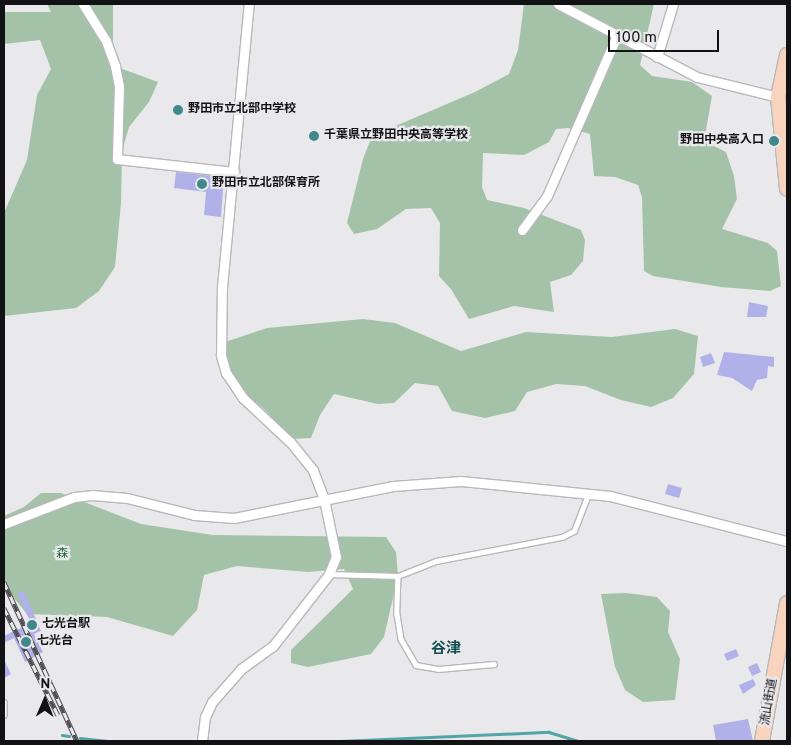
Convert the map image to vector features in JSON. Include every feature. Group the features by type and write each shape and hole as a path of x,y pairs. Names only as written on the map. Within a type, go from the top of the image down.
{"main road":[{"path":"787,55 778,97 787,189"},
{"name":"流山街道","path":"762,741 787,613"}],"street":[{"path":"83,4 106,41 115,66 119,86 117,159 234,172"},
{"path":"202,741 205,717 212,702 241,669 265,655 328,574 336,552 324,499 313,470 301,454 244,398 226,372 220,323 249,4"},
{"path":"558,4 697,77 778,97"},
{"path":"657,57 673,4"},
{"path":"522,230 547,196 617,35"},
{"path":"4,524 74,497 92,495 127,498 175,511 214,518 251,516 324,499 393,486 442,481 636,500 787,541"}],"lane":[{"path":"328,574 398,576 436,561 498,548 547,542 569,535 574,531 588,494"},
{"path":"398,576 397,614 401,639 416,665 438,669 494,664"},
{"path":"4,702 4,715"}],"green space":[{"path":"47,4 113,4 113,52 117,67 158,82 149,102 129,127 122,151 121,203 115,267 99,291 76,308 4,316 4,213 27,160 37,95 51,69 40,40 4,44 4,12 51,12"},
{"path":"524,4 654,4 640,65 652,76 692,82 712,96 704,141 726,152 734,176 737,199 722,229 768,243 777,251 781,286 770,291 721,287 653,276 644,271 642,197 638,185 615,177 594,176 590,134 568,128 556,129 549,142 524,155 483,153 482,187 487,200 524,208 581,230 585,240 583,261 571,275 550,282 554,312 514,306 469,319 451,289 439,276 440,223 431,208 406,209 377,229 354,234 347,223 363,159 372,136 475,92 509,74 518,50"},
{"path":"363,319 395,323 461,351 526,332 612,337 675,329 698,336 694,374 673,398 651,407 621,400 585,386 556,384 527,392 515,411 485,418 452,411 438,386 415,383 394,403 378,404 334,394 320,415 311,438 292,439 264,409 228,380 223,370 225,342 267,328"},
{"name":"森","path":"41,493 61,493 141,524 213,535 386,537 396,552 398,576 384,637 371,654 308,667 291,663 291,650 353,589 344,569 308,572 237,566 204,575 197,610 173,636 107,617 27,614 10,593 4,578 4,516 24,507"},
{"path":"626,593 657,597 670,611 668,632 680,659 675,700 643,702 625,690 615,667 601,594"}],"building":[{"path":"176,172 224,177 221,217 204,215 206,192 174,188"},
{"path":"749,302 768,306 766,317 747,317"},
{"path":"724,352 774,357 774,367 768,366 767,378 757,380 752,391 732,378 717,375"},
{"path":"711,353 715,363 703,367 700,357"},
{"path":"668,484 682,488 679,498 665,494"},
{"name":"七光台駅","path":"24,591 41,631 34,634 43,652 25,662 14,638 4,643 4,636 31,623 17,594"},
{"path":"736,649 739,656 727,661 724,654"},
{"path":"4,660 11,674 4,678"},
{"path":"757,663 761,672 752,676 748,667"},
{"path":"753,679 756,685 743,694 739,685"},
{"path":"748,719 753,741 716,741 713,725"}],"waterway":[{"path":"340,741 549,732 579,741"},
{"path":"62,735 69,736"},
{"path":"80,738 110,741"}],"railway":[{"path":"4,582 77,741"},
{"path":"4,608 58,715"}],"place":[{"name":"野田市立北部中学校","path":"178,110"},
{"name":"千葉県立野田中央高等学校","path":"314,136"},
{"name":"野田中央高入口","path":"774,141"},
{"name":"野田市立北部保育所","path":"202,184"},
{"name":"七光台駅","path":"32,625"},
{"name":"七光台","path":"26,642"}],"district":[{"name":"谷津","path":"446,650"}]}
